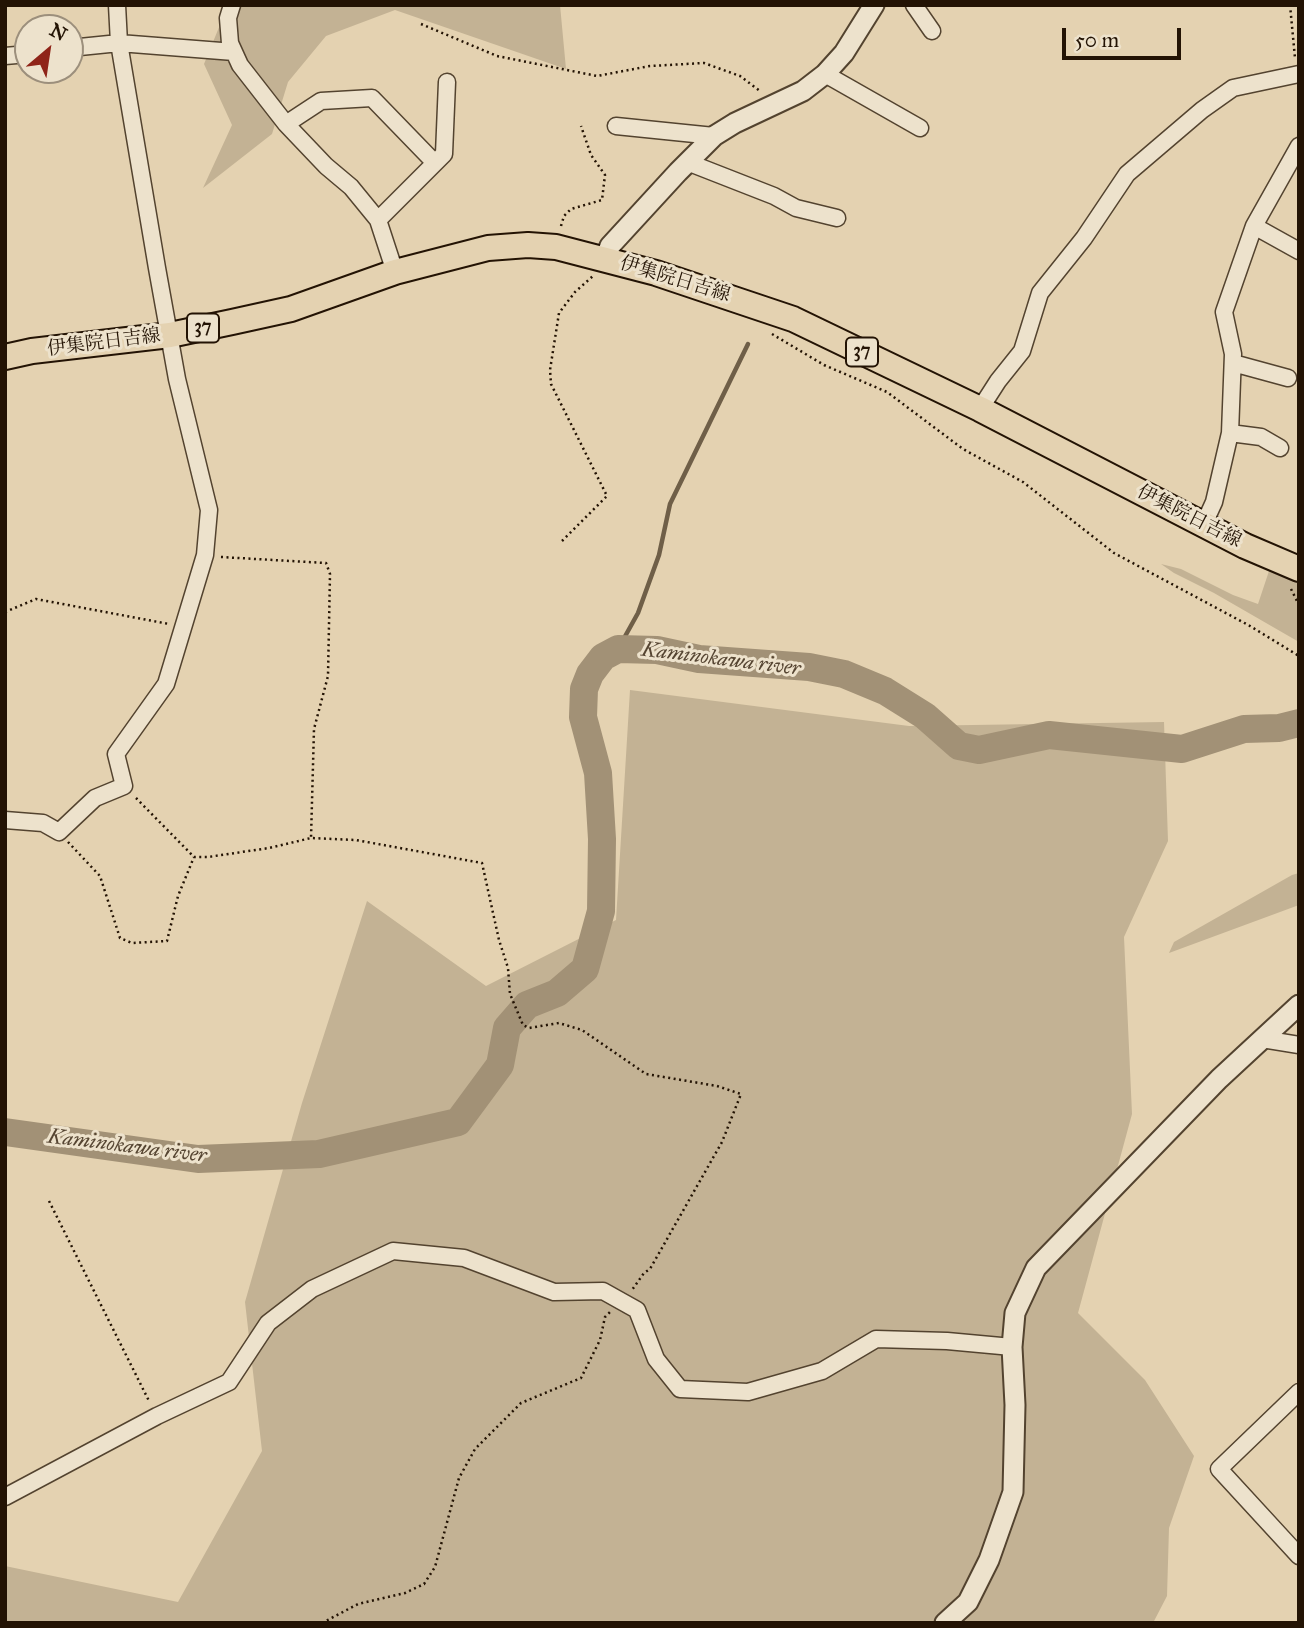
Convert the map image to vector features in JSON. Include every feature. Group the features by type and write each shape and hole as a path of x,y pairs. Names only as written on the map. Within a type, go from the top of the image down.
{"main road":[{"name":"伊集院日吉線","path":"5,357 32,351 170,335 291,309 395,272 488,248 528,245 556,247 669,277 793,319 980,409 1245,546 1299,569"}],"street":[{"path":"5,820 43,823 59,832 95,798 124,786 116,754 166,684 204,556 209,510 177,379 119,44 117,5"},
{"path":"232,5 228,18 230,43 240,65 286,124 326,166 351,187 378,220 395,272"},
{"path":"604,260 610,246 714,136 735,123 803,91 825,74 844,53 874,5"},
{"path":"914,5 932,31"},
{"path":"84,47 119,44 234,52"},
{"path":"825,74 920,128"},
{"path":"980,409 1022,351 1040,293 1084,238 1127,174 1202,110 1233,88 1297,74"},
{"path":"378,220 444,154 447,82"},
{"path":"286,124 321,102 372,98 435,163"},
{"path":"615,126 714,136"},
{"path":"1203,524 1213,502 1230,433 1233,354 1224,312 1254,226 1299,146"},
{"path":"687,162 774,196 796,208 837,218"},
{"path":"1254,226 1299,251"},
{"path":"1233,363 1288,378"},
{"path":"1230,433 1261,437 1280,448"},
{"path":"945,1623 968,1602 989,1560 1013,1492 1015,1405 1012,1347 1015,1312 1036,1268 1219,1079 1299,1005"},
{"path":"1262,1039 1299,1045"},
{"path":"5,1497 157,1416 229,1382 268,1323 312,1289 393,1251 464,1258 554,1292 603,1291 637,1310 656,1359 680,1389 748,1392 822,1371 876,1339 947,1341 1012,1347"},
{"path":"1299,1391 1219,1469 1299,1556"}],"path":[{"path":"1290,5 1297,74"},
{"path":"421,24 498,56 597,76 650,66 704,63 740,76 777,104"},
{"path":"556,247 564,216 571,209 602,200 605,175 591,155 581,126"},
{"path":"562,541 607,495 551,384 559,313 575,292 599,271 604,260"},
{"path":"772,334 824,365 887,392 962,449 1023,482 1114,553 1250,626 1299,656"},
{"path":"204,556 326,564 330,574 328,676 314,729 311,838"},
{"path":"5,612 36,599 184,627"},
{"path":"124,786 194,857 268,848 311,838 356,840 482,863 508,968 510,994 523,1025"},
{"path":"59,832 100,876 120,938 132,943 167,941 178,896 194,857"},
{"path":"49,1201 157,1416"}],"shaded area":[{"path":"238,5 560,5 566,69 395,10 326,36 288,82 272,134 203,188 232,125 204,64 222,20"},
{"path":"1161,564 1181,569 1233,595 1258,604 1269,571 1299,583 1299,642 1174,573"},
{"path":"630,690 909,726 1164,722 1168,841 1124,937 1132,1114 1078,1313 1145,1380 1194,1456 1169,1528 1167,1596 1153,1623 5,1623 5,1566 178,1602 262,1451 245,1302 302,1103 367,901 486,986 616,920"},
{"path":"1299,873 1299,905 1169,953 1174,942"}],"waterway":[{"path":"618,649 638,613 659,555 670,504 748,344"},
{"name":"Kaminokawa river","path":"5,1132 198,1159 319,1154 458,1122 500,1065 507,1028 527,1005 557,993 585,969 601,911 602,839 598,773 583,717 584,689 590,674 603,657 618,649 657,650 699,659 809,667 844,674 885,691 925,716 959,746 979,750 1049,735 1182,749 1244,729 1279,728 1299,723"}]}
